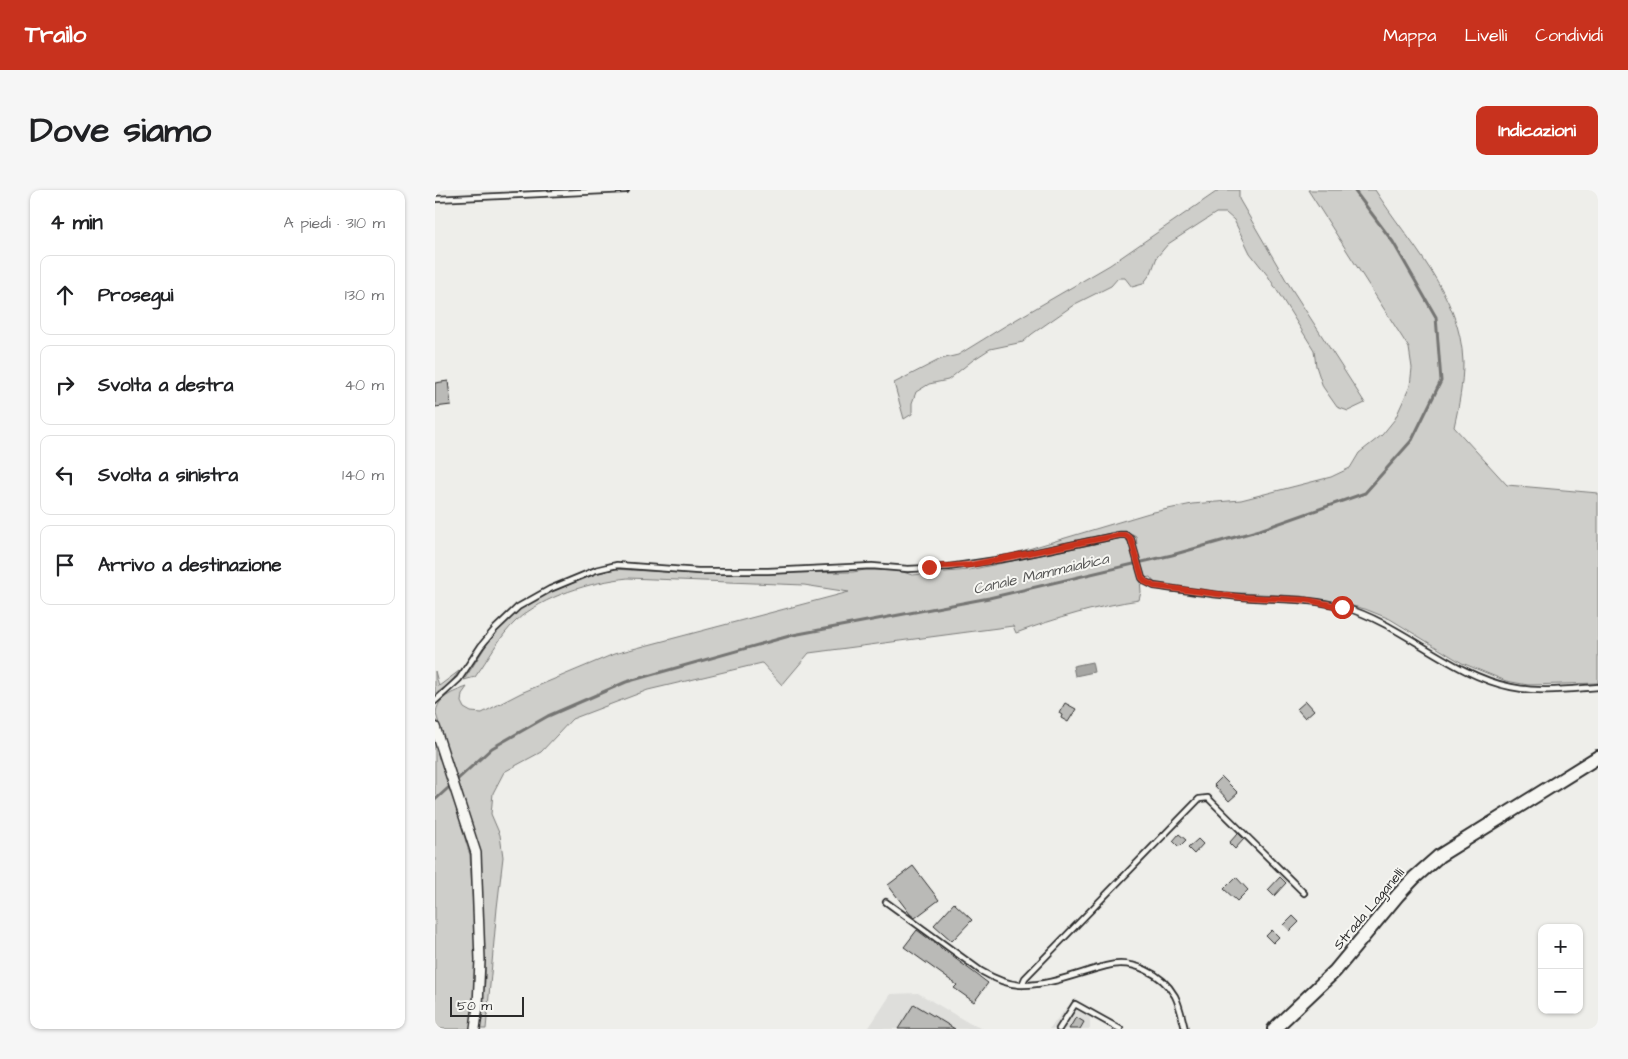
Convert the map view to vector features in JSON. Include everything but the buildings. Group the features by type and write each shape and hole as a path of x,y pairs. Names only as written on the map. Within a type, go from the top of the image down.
{"street":[{"path":"435,727 476,853 480,960 475,1029"},
{"name":"Strada Laganelli","path":"1274,1029 1335,971 1398,895 1439,856 1598,757"}],"lane":[{"path":"435,199 626,190"},
{"path":"435,702 459,679 481,646 495,629 518,607 549,589 596,570 617,565 697,571 768,571 872,566 908,569 949,567 1009,558 1119,535 1125,535 1131,539 1142,578 1154,586 1240,597 1307,600 1342,607 1369,616 1394,628 1465,670 1495,683 1530,689 1598,687"},
{"path":"1022,985 1025,978 1062,939 1199,799 1208,798 1304,893"},
{"path":"886,902 981,971 997,980 1022,985 1071,976 1107,965 1137,967 1152,973 1167,984 1176,997 1185,1029"},
{"path":"1059,1029 1075,1004 1120,1029"}],"shaded area":[{"path":"1219,190 1239,190 1239,199 1286,280 1365,403 1348,411 1337,407 1323,387 1316,366 1314,350 1268,276 1250,253 1234,220 1226,213 1216,213 1168,244 1157,257 1151,273 1143,284 1132,287 1125,278 1118,278 1111,286 1075,304 1023,342 990,349 948,380 929,384 916,392 912,403 912,414 904,419 894,383 941,359 958,355 1110,265"},
{"path":"1308,190 1375,190 1417,250 1443,292 1453,314 1460,338 1463,362 1462,378 1454,427 1507,485 1598,493 1598,683 1528,685 1506,681 1462,663 1390,619 1365,609 1300,596 1222,592 1161,585 1154,582 1150,577 1140,579 1141,592 1139,600 1077,613 1016,633 1013,626 809,653 782,685 762,663 648,690 572,719 541,752 504,772 493,793 491,814 500,835 503,857 486,1029 479,1029 485,982 485,963 472,829 463,832 470,855 476,959 476,984 470,1029 435,1029 435,742 439,759 449,756 436,714 439,703 451,693 467,687 462,694 461,702 464,708 471,712 482,713 521,693 614,654 849,592 804,585 628,578 599,583 554,597 527,612 504,634 475,677 464,680 491,638 519,609 536,598 597,573 613,569 700,574 883,570 900,571 912,575 969,570 1123,538 1127,540 1131,549 1137,545 1136,536 1127,531 1120,531 1015,553 1149,513 1192,504 1241,500 1331,477 1350,468 1359,453 1382,435 1395,419 1410,386 1412,368 1409,348"},
{"path":"1092,662 1094,672 1075,676 1073,666"},
{"path":"435,671 439,686 459,671 450,684 435,694"},
{"path":"918,993 969,1023 983,1029 868,1029 891,994"},
{"path":"1068,1006 1090,1017 1090,1029 1049,1029"}],"waterway":[{"name":"Canale Mammaiabica","path":"435,800 492,748 548,716 626,682 793,635 989,598 1172,555 1260,530 1365,493 1412,440 1441,381 1436,317 1393,242 1354,190"}],"route":[{"path":"929,567 970,565 1125,535 1131,539 1142,578 1154,586 1240,597 1307,600 1342,607"}]}
